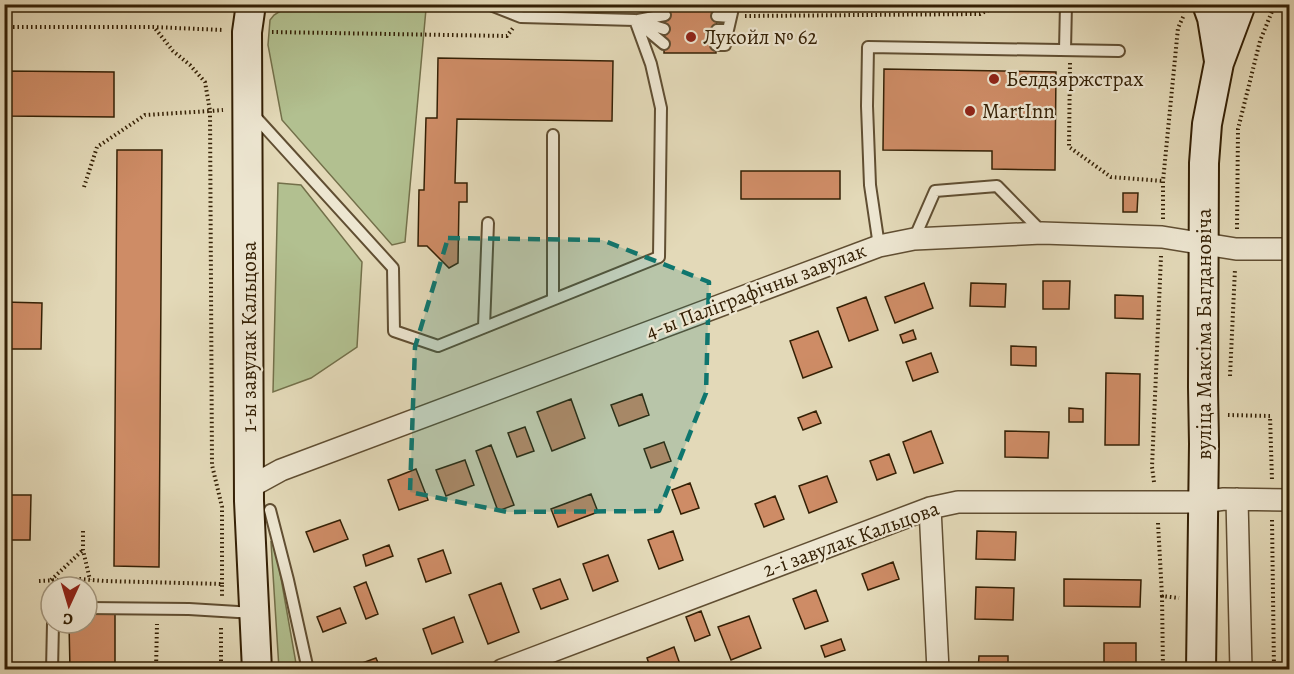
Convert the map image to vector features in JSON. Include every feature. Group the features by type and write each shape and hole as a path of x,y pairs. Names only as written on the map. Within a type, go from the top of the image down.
{"main road":[{"name":"1-ы завулак Кальцова","path":"251,4 247,32 250,487 257,669"},
{"path":"1207,4 1212,18 1219,63"},
{"name":"вуліца Максіма Багдановіча","path":"1201,669 1204,163 1207,124 1219,63 1241,4"}],"street":[{"name":"4-ы Паліграфічны завулак","path":"250,487 293,466 879,246 914,239 1042,233 1162,237 1236,249 1290,249"},
{"path":"1237,499 1241,669"},
{"name":"2-і завулак Кальцова","path":"516,667 930,508 958,502 1281,500"},
{"path":"930,508 938,669"}],"lane":[{"path":"488,4 520,17 635,20 665,15"},
{"path":"716,45 725,45 723,30 731,17 734,4"},
{"path":"1065,50 1066,4"},
{"path":"717,16 731,17"},
{"path":"248,108 393,267 394,331 438,346 659,257 661,108 651,64 635,20"},
{"path":"635,20 664,29"},
{"path":"635,20 664,44"},
{"path":"879,246 870,185 867,106 868,47 1119,51"},
{"path":"553,135 554,299"},
{"path":"914,239 936,191 997,186 1042,233"},
{"path":"484,327 488,223"},
{"path":"270,510 308,669"},
{"path":"99,608 254,613"},
{"path":"52,669 53,635"}],"path":[{"path":"731,17 980,14 999,5 1042,4"},
{"path":"1163,669 1157,502 1152,467 1163,181 1178,28 1186,12 1166,4"},
{"path":"1230,379 1236,249 1238,129 1260,41 1275,4"},
{"path":"153,27 173,51 205,82 210,111 212,465 222,507 221,669"},
{"path":"1065,50 1070,57 1069,147 1111,177 1163,181"},
{"path":"84,187 97,147 145,115 210,111"},
{"path":"1228,407 1228,415 1270,416 1281,500 1274,669"},
{"path":"83,531 83,550 89,575"},
{"path":"56,575 83,550"},
{"path":"99,581 222,584"},
{"path":"105,581 105,589"},
{"path":"1162,596 1179,597 1179,607"},
{"path":"156,669 157,609"}],"highlighted area":[{"path":"448,238 602,240 709,282 706,393 659,511 507,512 410,492 415,347"}],"green space":[{"path":"291,8 426,9 405,242 392,245 282,120 268,45 270,20 282,10"},
{"path":"278,183 301,185 362,262 357,347 311,378 273,392"},
{"path":"271,542 275,544 297,669 279,669"}],"building":[{"name":"Лукойл № 62","path":"665,8 717,9 716,53 664,53"},
{"path":"438,58 613,61 612,121 457,119 455,183 467,183 467,202 459,202 458,263 449,268 427,246 418,246 419,190 424,190 426,118 437,118"},
{"name":"MartInn","path":"884,69 1056,72 1055,170 992,169 992,151 883,150"},
{"path":"4,71 114,72 114,117 4,116"},
{"path":"117,150 162,150 159,567 114,566"},
{"path":"741,171 840,171 840,199 741,199"},
{"path":"1123,193 1138,193 1137,212 1123,212"},
{"path":"1043,281 1070,281 1069,309 1043,309"},
{"path":"924,283 933,308 895,323 885,297"},
{"path":"971,283 1006,284 1005,307 970,306"},
{"path":"1115,295 1143,296 1143,319 1115,318"},
{"path":"866,297 878,330 849,341 837,308"},
{"path":"4,302 42,303 41,349 4,349"},
{"path":"913,330 916,339 903,343 900,335"},
{"path":"818,331 832,367 803,378 790,341"},
{"path":"1011,346 1036,347 1036,366 1011,365"},
{"path":"931,353 938,372 913,381 906,362"},
{"path":"1106,373 1140,374 1139,445 1105,445"},
{"path":"642,394 649,415 619,426 611,405"},
{"path":"571,399 585,438 552,451 537,412"},
{"path":"1069,408 1083,409 1083,422 1069,422"},
{"path":"816,411 821,423 803,430 798,418"},
{"path":"525,427 534,451 517,457 508,433"},
{"path":"931,431 943,463 914,473 903,442"},
{"path":"1005,431 1049,432 1048,458 1005,457"},
{"path":"664,442 671,461 651,468 644,449"},
{"path":"491,445 514,505 498,511 476,451"},
{"path":"889,454 896,473 877,480 870,461"},
{"path":"465,460 474,485 446,496 436,470"},
{"path":"416,469 428,500 399,510 388,480"},
{"path":"827,476 837,502 809,513 799,486"},
{"path":"690,483 699,508 681,514 672,490"},
{"path":"591,494 598,512 558,527 551,509"},
{"path":"4,495 31,495 30,540 4,540"},
{"path":"775,496 784,519 764,527 755,504"},
{"path":"340,520 348,539 314,552 306,532"},
{"path":"673,531 683,560 659,569 648,540"},
{"path":"977,531 1016,532 1015,560 976,559"},
{"path":"389,545 393,556 366,566 363,555"},
{"path":"443,550 451,573 426,582 418,559"},
{"path":"608,555 618,581 593,591 583,564"},
{"path":"893,562 899,579 868,590 862,574"},
{"path":"560,579 568,599 541,609 533,589"},
{"path":"1064,579 1141,580 1140,607 1064,606"},
{"path":"366,582 378,614 366,619 354,587"},
{"path":"501,583 519,632 488,644 469,595"},
{"path":"976,587 1014,588 1013,620 975,619"},
{"path":"816,590 828,621 805,629 793,599"},
{"path":"340,608 346,623 323,632 317,617"},
{"path":"701,611 710,635 695,641 686,617"},
{"path":"99,613 115,613 115,670 70,670 69,635 99,635"},
{"path":"749,616 761,648 731,660 718,627"},
{"path":"454,617 463,642 432,654 423,629"},
{"path":"841,639 845,650 825,657 821,646"},
{"path":"1104,643 1136,643 1136,670 1104,670"},
{"path":"674,647 682,670 651,670 647,658"},
{"path":"979,656 1008,656 1008,670 978,670"},
{"path":"376,658 381,670 355,670 354,666"}],"place":[{"name":"Лукойл № 62","path":"691,37"},
{"name":"Белдзяржстрах","path":"994,79"},
{"name":"MartInn","path":"970,111"}]}
